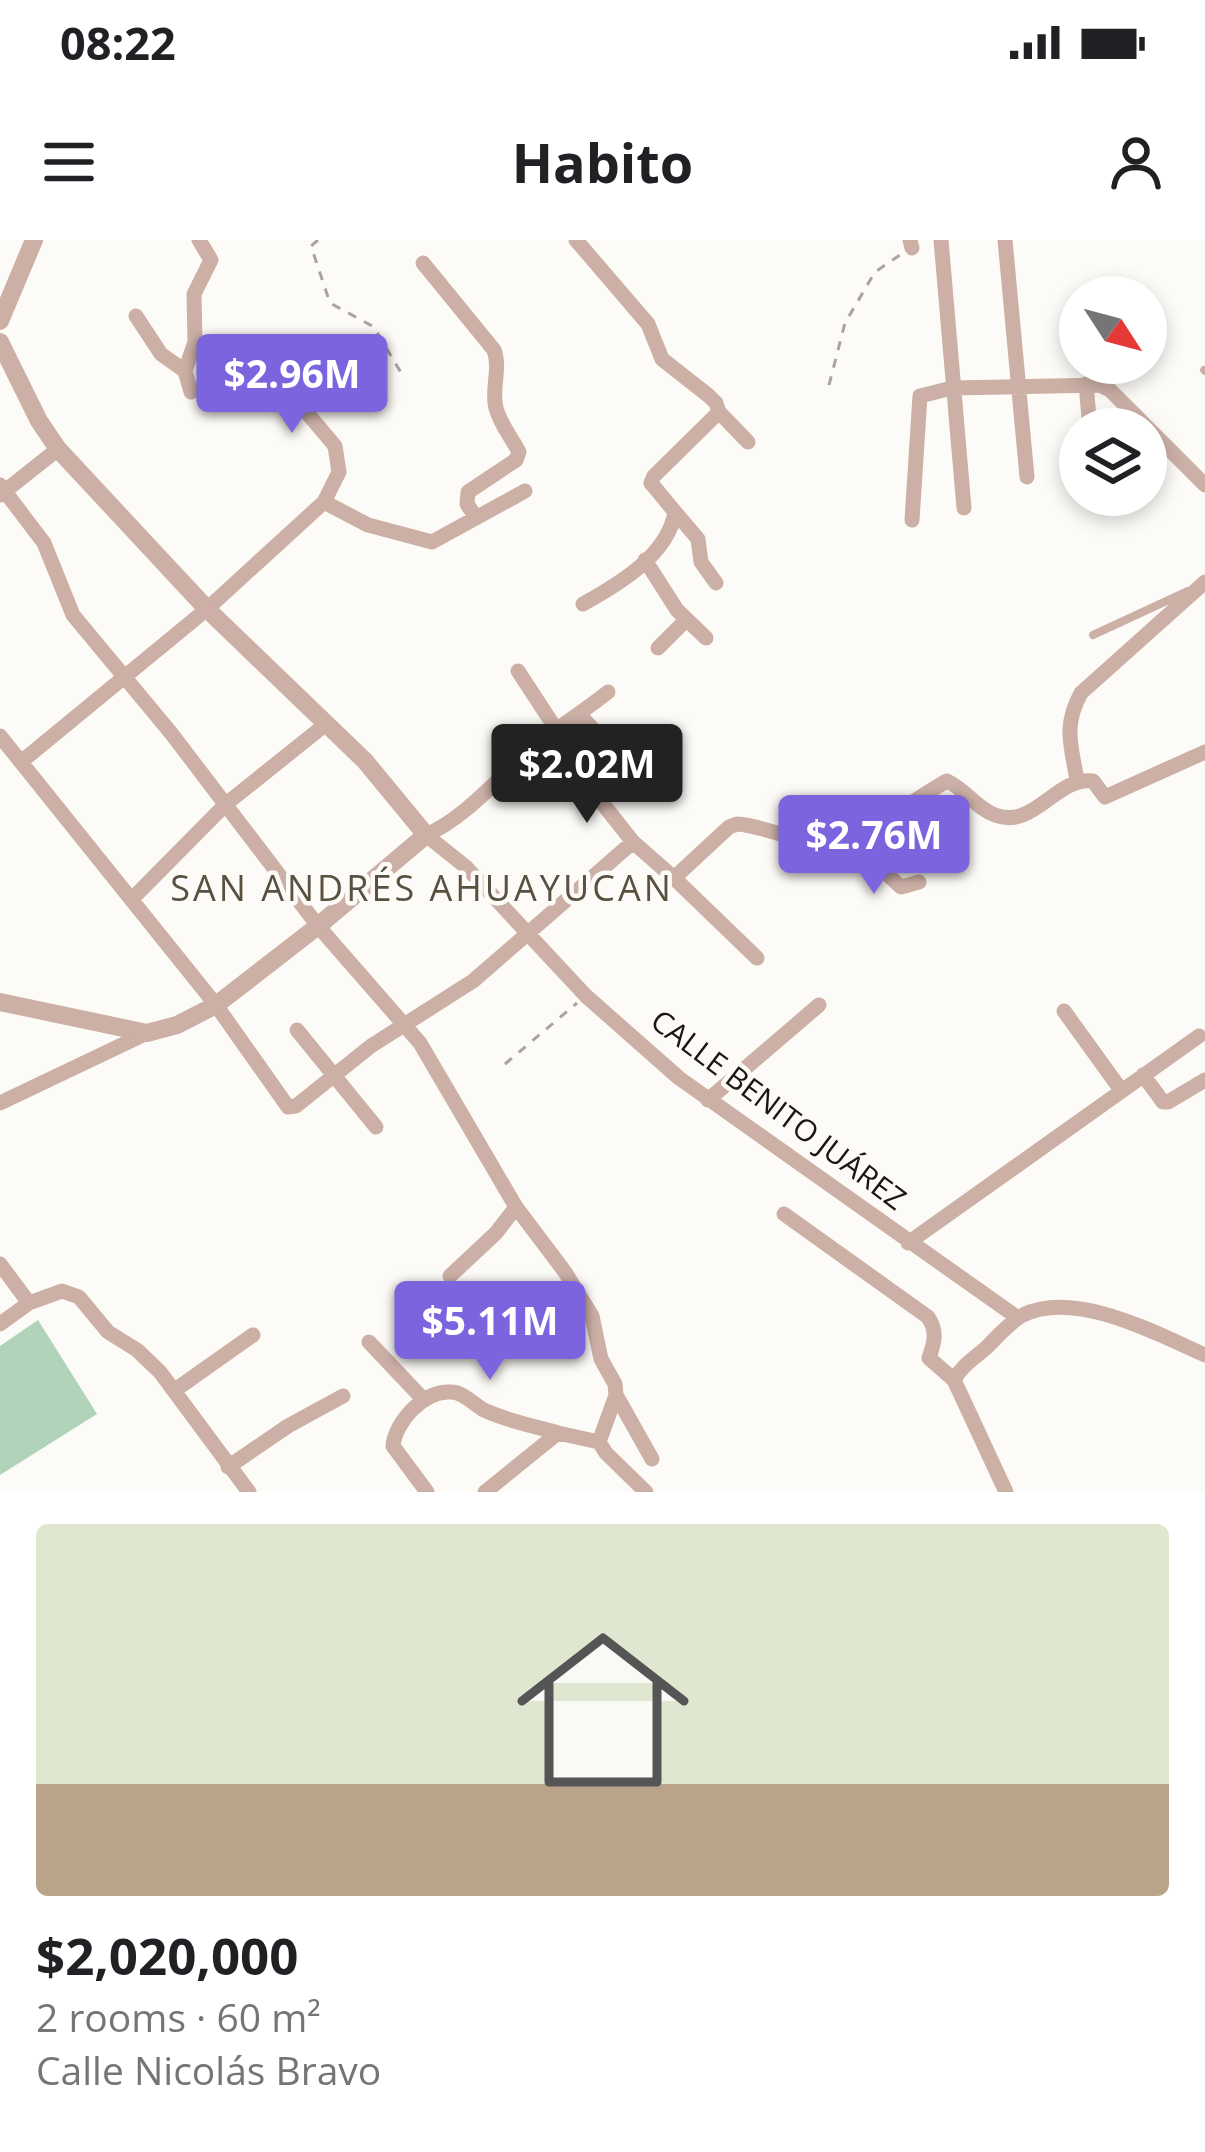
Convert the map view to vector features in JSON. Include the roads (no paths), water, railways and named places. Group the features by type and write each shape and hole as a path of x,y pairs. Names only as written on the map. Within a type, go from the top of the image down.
{"street":[{"path":"0,321 34,240"},
{"path":"191,392 185,371 195,342 194,294 211,260 199,240"},
{"path":"576,240 648,324 662,359 709,396 748,442"},
{"path":"941,240 964,508"},
{"path":"1006,240 1027,477"},
{"path":"423,263 494,350 497,415 519,452 516,460 465,498 476,516"},
{"path":"136,316 161,354 185,371"},
{"name":"CALLE BENITO JUÁREZ","path":"0,342 39,422 58,449 207,609 365,761 426,835 466,867 586,996 708,1100 1018,1318"},
{"path":"21,762 207,609 324,502 339,472 335,446 313,421 290,381"},
{"path":"1086,384 1088,408"},
{"path":"912,520 920,396 952,388 1100,385 1205,485"},
{"path":"716,583 701,562 698,539 652,483 719,412"},
{"path":"58,449 2,490 44,543 73,615 318,926 429,1055 516,1207 592,1316 601,1359 616,1395 652,1459"},
{"path":"324,502 368,524 432,542 525,490"},
{"path":"584,604 666,540 675,512"},
{"path":"645,560 686,620 706,638"},
{"path":"1077,780 1068,729 1081,693 1203,584"},
{"path":"658,648 686,620"},
{"path":"518,671 556,729"},
{"path":"0,1103 216,1005 426,835 449,825 556,729 608,692"},
{"path":"580,715 623,761"},
{"path":"132,899 226,804 326,724"},
{"path":"0,736 216,1005 288,1107 296,1106 371,1046 473,981 633,842"},
{"path":"550,780 587,767 608,747"},
{"path":"674,878 736,824 823,843 860,832 900,812 947,781 982,808 1012,818 1028,813 1077,780 1093,781 1105,797 1205,752"},
{"path":"568,775 598,799 633,842 757,958"},
{"path":"842,839 901,887 919,882"},
{"path":"0,1002 147,1033"},
{"path":"708,1100 819,1005"},
{"path":"1064,1011 1121,1090"},
{"path":"297,1030 376,1127"},
{"path":"908,1243 1199,1036"},
{"path":"1143,1075 1163,1102 1205,1080"},
{"path":"450,1276 516,1207"},
{"path":"784,1214 928,1317 935,1339 929,1358 954,1380 1006,1492"},
{"path":"0,1264 29,1303"},
{"path":"0,1324 29,1303 62,1292 79,1297 108,1332 145,1356 176,1390 249,1492"},
{"path":"954,1380 960,1369 1018,1318 1046,1308 1078,1308 1150,1330 1205,1355"},
{"path":"176,1390 253,1335"},
{"path":"369,1342 423,1400"},
{"path":"427,1492 393,1447 397,1429 423,1400 449,1391 486,1411 599,1442 646,1492"},
{"path":"599,1442 616,1395"},
{"path":"228,1467 343,1396"},
{"path":"484,1492 558,1433"}],"lane":[{"path":"1093,635 1203,584"}],"district":[{"name":"SAN ANDRÉS AHUAYUCAN","path":"422,887"}]}
